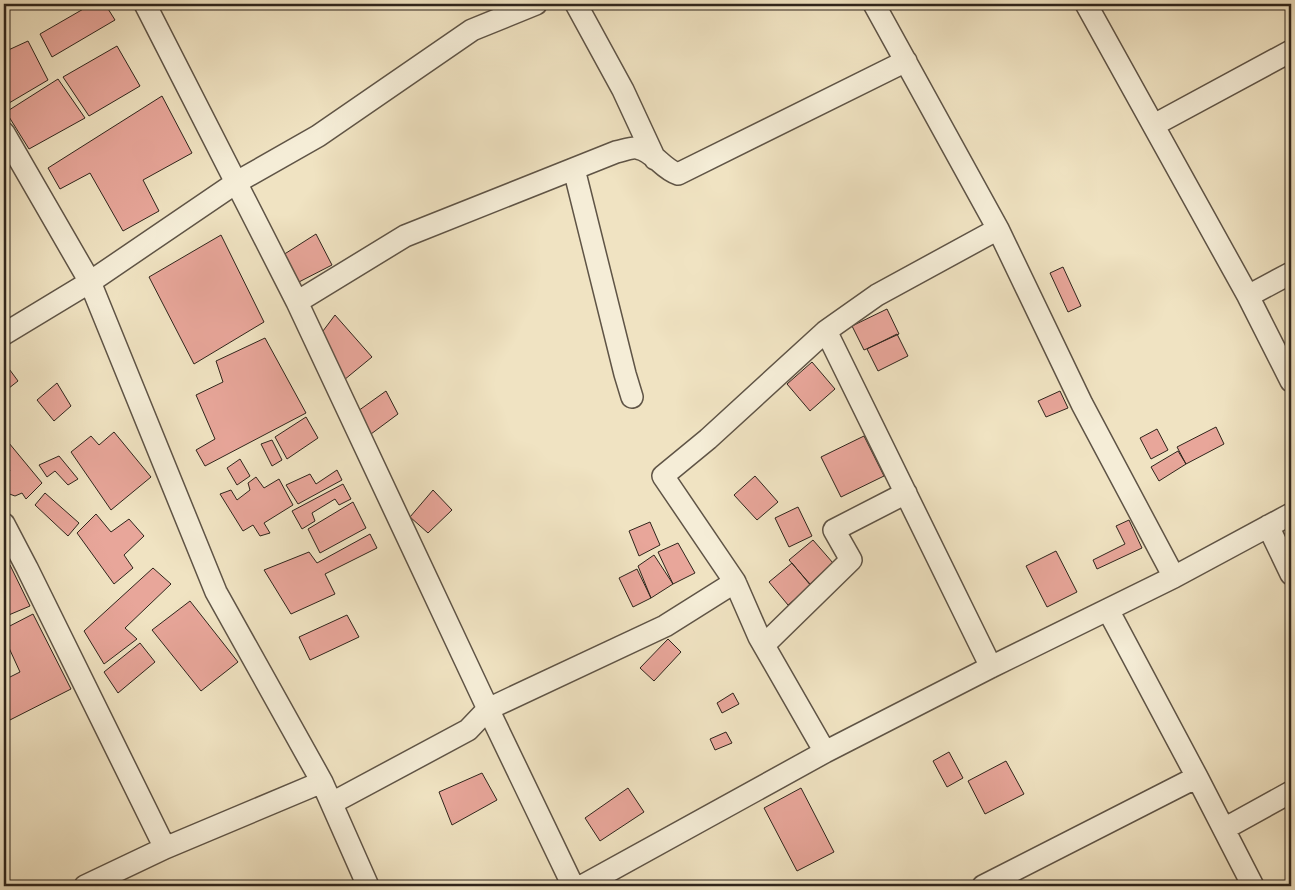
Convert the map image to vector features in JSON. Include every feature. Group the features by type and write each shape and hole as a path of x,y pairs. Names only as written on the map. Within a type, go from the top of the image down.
{"street":[{"path":"145,4 297,302 573,886"},
{"path":"4,334 90,282 237,182 318,136 472,30 536,4"},
{"path":"576,4 624,90 655,159"},
{"path":"874,4 998,229 1082,404 1174,577"},
{"path":"1086,4 1248,296 1291,381"},
{"path":"1154,125 1291,52"},
{"path":"297,302 405,236 616,152 635,148 645,150 670,171 678,174 906,61"},
{"path":"4,133 90,282 216,592 322,782 368,886"},
{"path":"574,169 632,397"},
{"path":"825,752 764,645 735,582 663,476 708,439 826,331 877,295 998,229"},
{"path":"1248,296 1291,273"},
{"path":"826,331 991,667"},
{"path":"764,645 851,560 834,530 906,493"},
{"path":"582,886 825,752 991,667 1174,577 1291,514"},
{"path":"4,524 165,848"},
{"path":"1268,526 1291,574"},
{"path":"332,803 468,730 488,709 665,626 735,582"},
{"path":"1108,610 1253,886"},
{"path":"983,886 1197,777"},
{"path":"85,886 165,848 322,782"},
{"path":"1224,829 1291,792"}],"building":[{"path":"92,4 105,4 115,20 52,57 40,34"},
{"path":"28,41 48,80 4,106 4,52"},
{"path":"117,46 140,86 89,116 63,77"},
{"path":"58,79 85,118 29,149 6,112"},
{"path":"162,96 192,153 143,180 159,211 123,231 90,173 60,189 48,168"},
{"path":"316,234 332,265 295,284 283,255"},
{"path":"221,235 264,322 194,364 149,277"},
{"path":"1063,267 1081,306 1068,312 1050,273"},
{"path":"887,309 899,334 864,350 852,326"},
{"path":"335,315 372,357 344,380 320,335"},
{"path":"897,334 908,356 878,371 867,349"},
{"path":"265,338 306,413 205,466 196,450 215,439 196,395 223,382 216,361"},
{"path":"4,362 18,381 4,392"},
{"path":"812,362 835,389 810,411 787,384"},
{"path":"57,383 71,406 54,421 37,400"},
{"path":"386,391 398,414 371,434 358,411"},
{"path":"1060,391 1068,408 1046,417 1038,401"},
{"path":"306,417 318,438 287,459 275,437"},
{"path":"1216,427 1224,444 1186,464 1177,447"},
{"path":"1157,429 1168,450 1151,459 1140,438"},
{"path":"114,432 151,477 111,510 71,452 91,436 99,445"},
{"path":"864,436 884,476 841,497 821,457"},
{"path":"4,437 42,483 26,499 22,493 15,496 4,492 4,474 10,471 4,460"},
{"path":"272,440 282,460 272,466 261,444"},
{"path":"1178,451 1186,464 1159,481 1151,467"},
{"path":"59,456 78,479 68,485 55,471 47,477 39,465"},
{"path":"240,459 250,476 237,485 227,468"},
{"path":"337,470 342,480 298,504 286,485 310,474 316,484"},
{"path":"755,476 778,502 757,520 734,495"},
{"path":"256,477 264,488 279,479 293,505 264,523 270,533 260,536 253,525 243,531 220,494 231,490 237,500 250,490 248,483"},
{"path":"343,484 351,499 339,505 335,499 312,513 315,521 302,529 292,511"},
{"path":"433,490 452,510 428,533 410,517"},
{"path":"45,493 79,523 68,536 35,505"},
{"path":"353,502 366,528 320,553 308,529"},
{"path":"798,507 812,536 789,547 775,518"},
{"path":"96,514 111,532 129,519 144,536 124,555 133,568 114,584 77,533"},
{"path":"1129,520 1142,548 1097,569 1093,560 1125,544 1116,526"},
{"path":"650,522 660,545 639,556 629,531"},
{"path":"370,534 377,548 325,574 335,594 291,614 264,570 309,552 317,563"},
{"path":"813,540 833,563 810,584 789,560"},
{"path":"678,543 695,573 673,584 658,552"},
{"path":"1056,551 1077,592 1047,607 1026,566"},
{"path":"654,555 673,584 651,598 638,566"},
{"path":"792,563 811,586 788,605 769,582"},
{"path":"10,565 30,606 4,617 4,568"},
{"path":"153,568 171,584 125,628 137,639 104,664 84,631"},
{"path":"637,569 651,598 633,607 619,578"},
{"path":"190,601 238,662 201,691 152,630"},
{"path":"33,614 71,689 4,723 4,680 20,672 4,637 4,629"},
{"path":"347,615 359,637 310,660 299,637"},
{"path":"668,639 681,652 654,681 640,668"},
{"path":"140,643 155,662 118,693 104,672"},
{"path":"733,693 739,704 722,713 717,703"},
{"path":"726,732 732,743 715,750 710,739"},
{"path":"949,752 963,778 947,787 933,761"},
{"path":"1006,761 1024,794 985,814 968,781"},
{"path":"482,773 497,800 452,825 439,792"},
{"path":"628,788 644,812 600,841 585,818"},
{"path":"801,788 834,852 797,871 764,808"}]}
